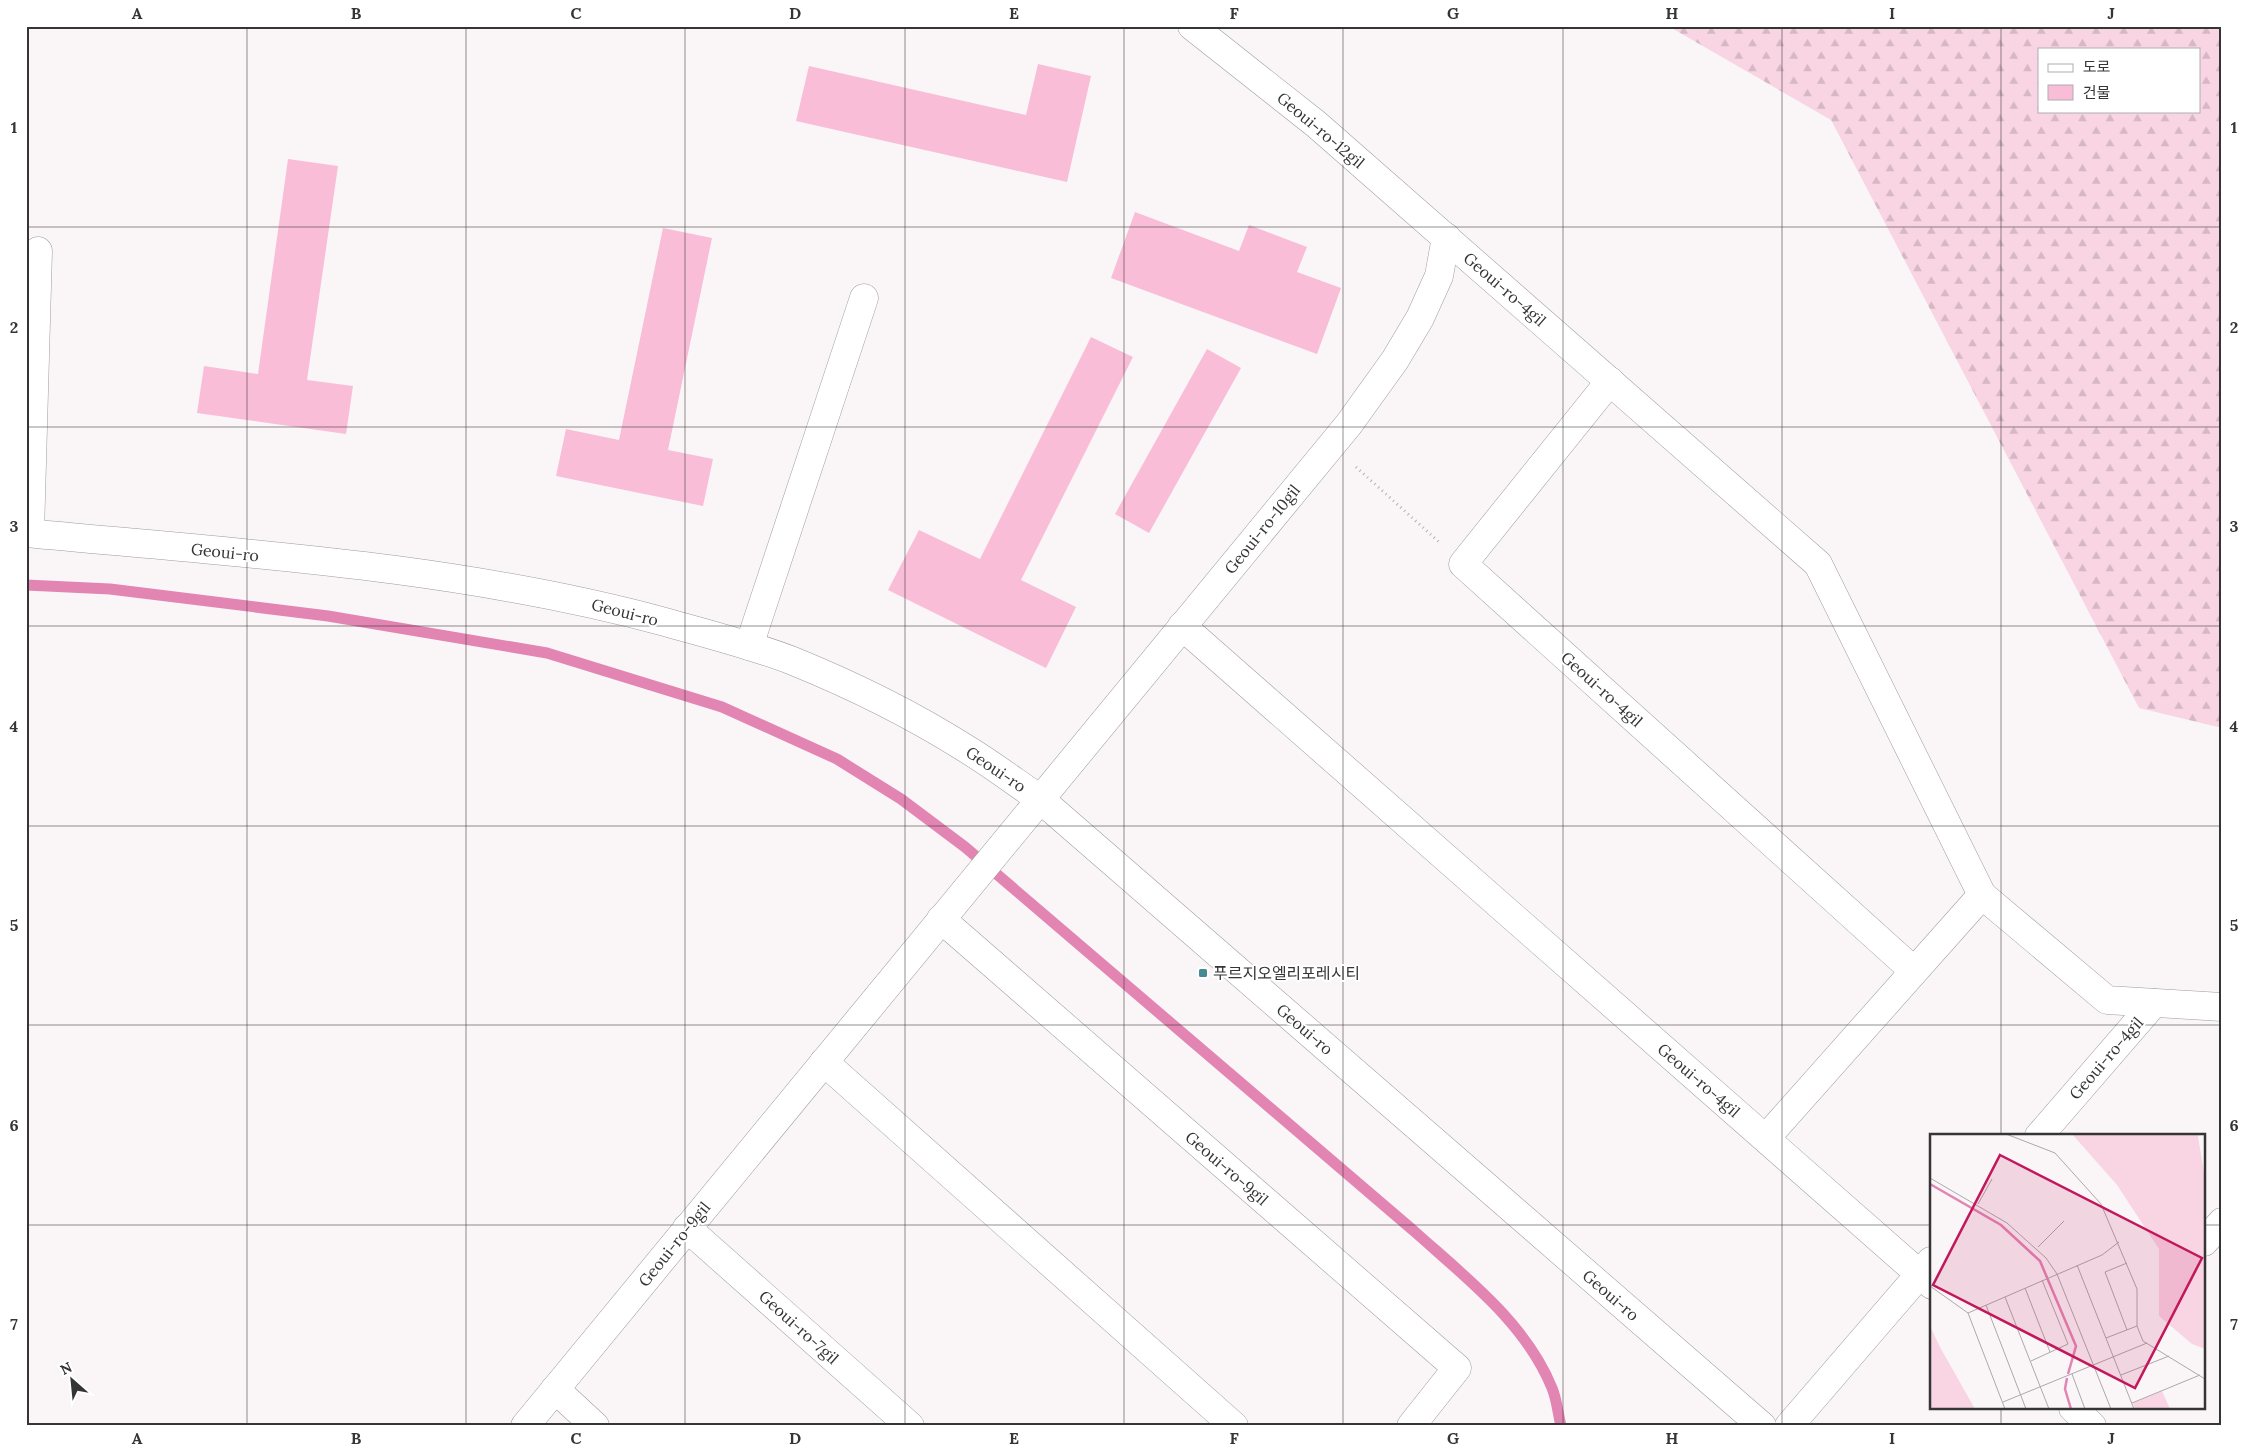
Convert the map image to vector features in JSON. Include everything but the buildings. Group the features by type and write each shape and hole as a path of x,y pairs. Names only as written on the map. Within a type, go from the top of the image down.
{"street":[{"name":"Geoui-ro-12gil","path":"1192,26 1316,124 1446,237"},
{"name":"Geoui-ro-4gil","path":"1446,237 1818,564 1982,895 2107,1000 2222,1007"},
{"name":"Geoui-ro-10gil","path":"1040,799 1332,445 1390,367 1420,318 1439,276 1446,237"},
{"path":"28,533 38,252"},
{"path":"749,646 864,298"},
{"path":"1464,564 1610,381"},
{"name":"Geoui-ro","path":"28,533 366,567 531,591 597,604 749,646 792,661 874,698 964,747 1040,799 1762,1426"},
{"name":"Geoui-ro-4gil","path":"1464,564 1914,971"},
{"name":"Geoui-ro-4gil","path":"1182,626 1766,1138 1928,1273 1789,1426"},
{"name":"Geoui-ro-9gil","path":"525,1426 1040,799"},
{"path":"1766,1138 1982,895"},
{"name":"Geoui-ro-9gil","path":"941,919 1457,1368 1411,1426"},
{"name":"Geoui-ro-4gil","path":"2041,1134 2154,1003"},
{"path":"824,1062 1234,1426"},
{"path":"2206,1240 2222,1222"},
{"name":"Geoui-ro-7gil","path":"688,1228 910,1426"},
{"path":"555,1390 595,1426"},
{"path":"2074,1410 2092,1426"}],"path":[{"path":"1332,445 1464,564"}],"green space":[{"path":"1668,26 2222,26 2222,728 2139,708 1831,120"}],"waterway":[{"path":"26,585 110,589 328,616 547,653 722,707 837,759 901,799 965,847 1414,1231 1473,1284 1510,1322 1541,1364 1554,1393 1561,1426"}],"place":[{"name":"푸르지오엘리포레시티","path":"1203,973"}]}
